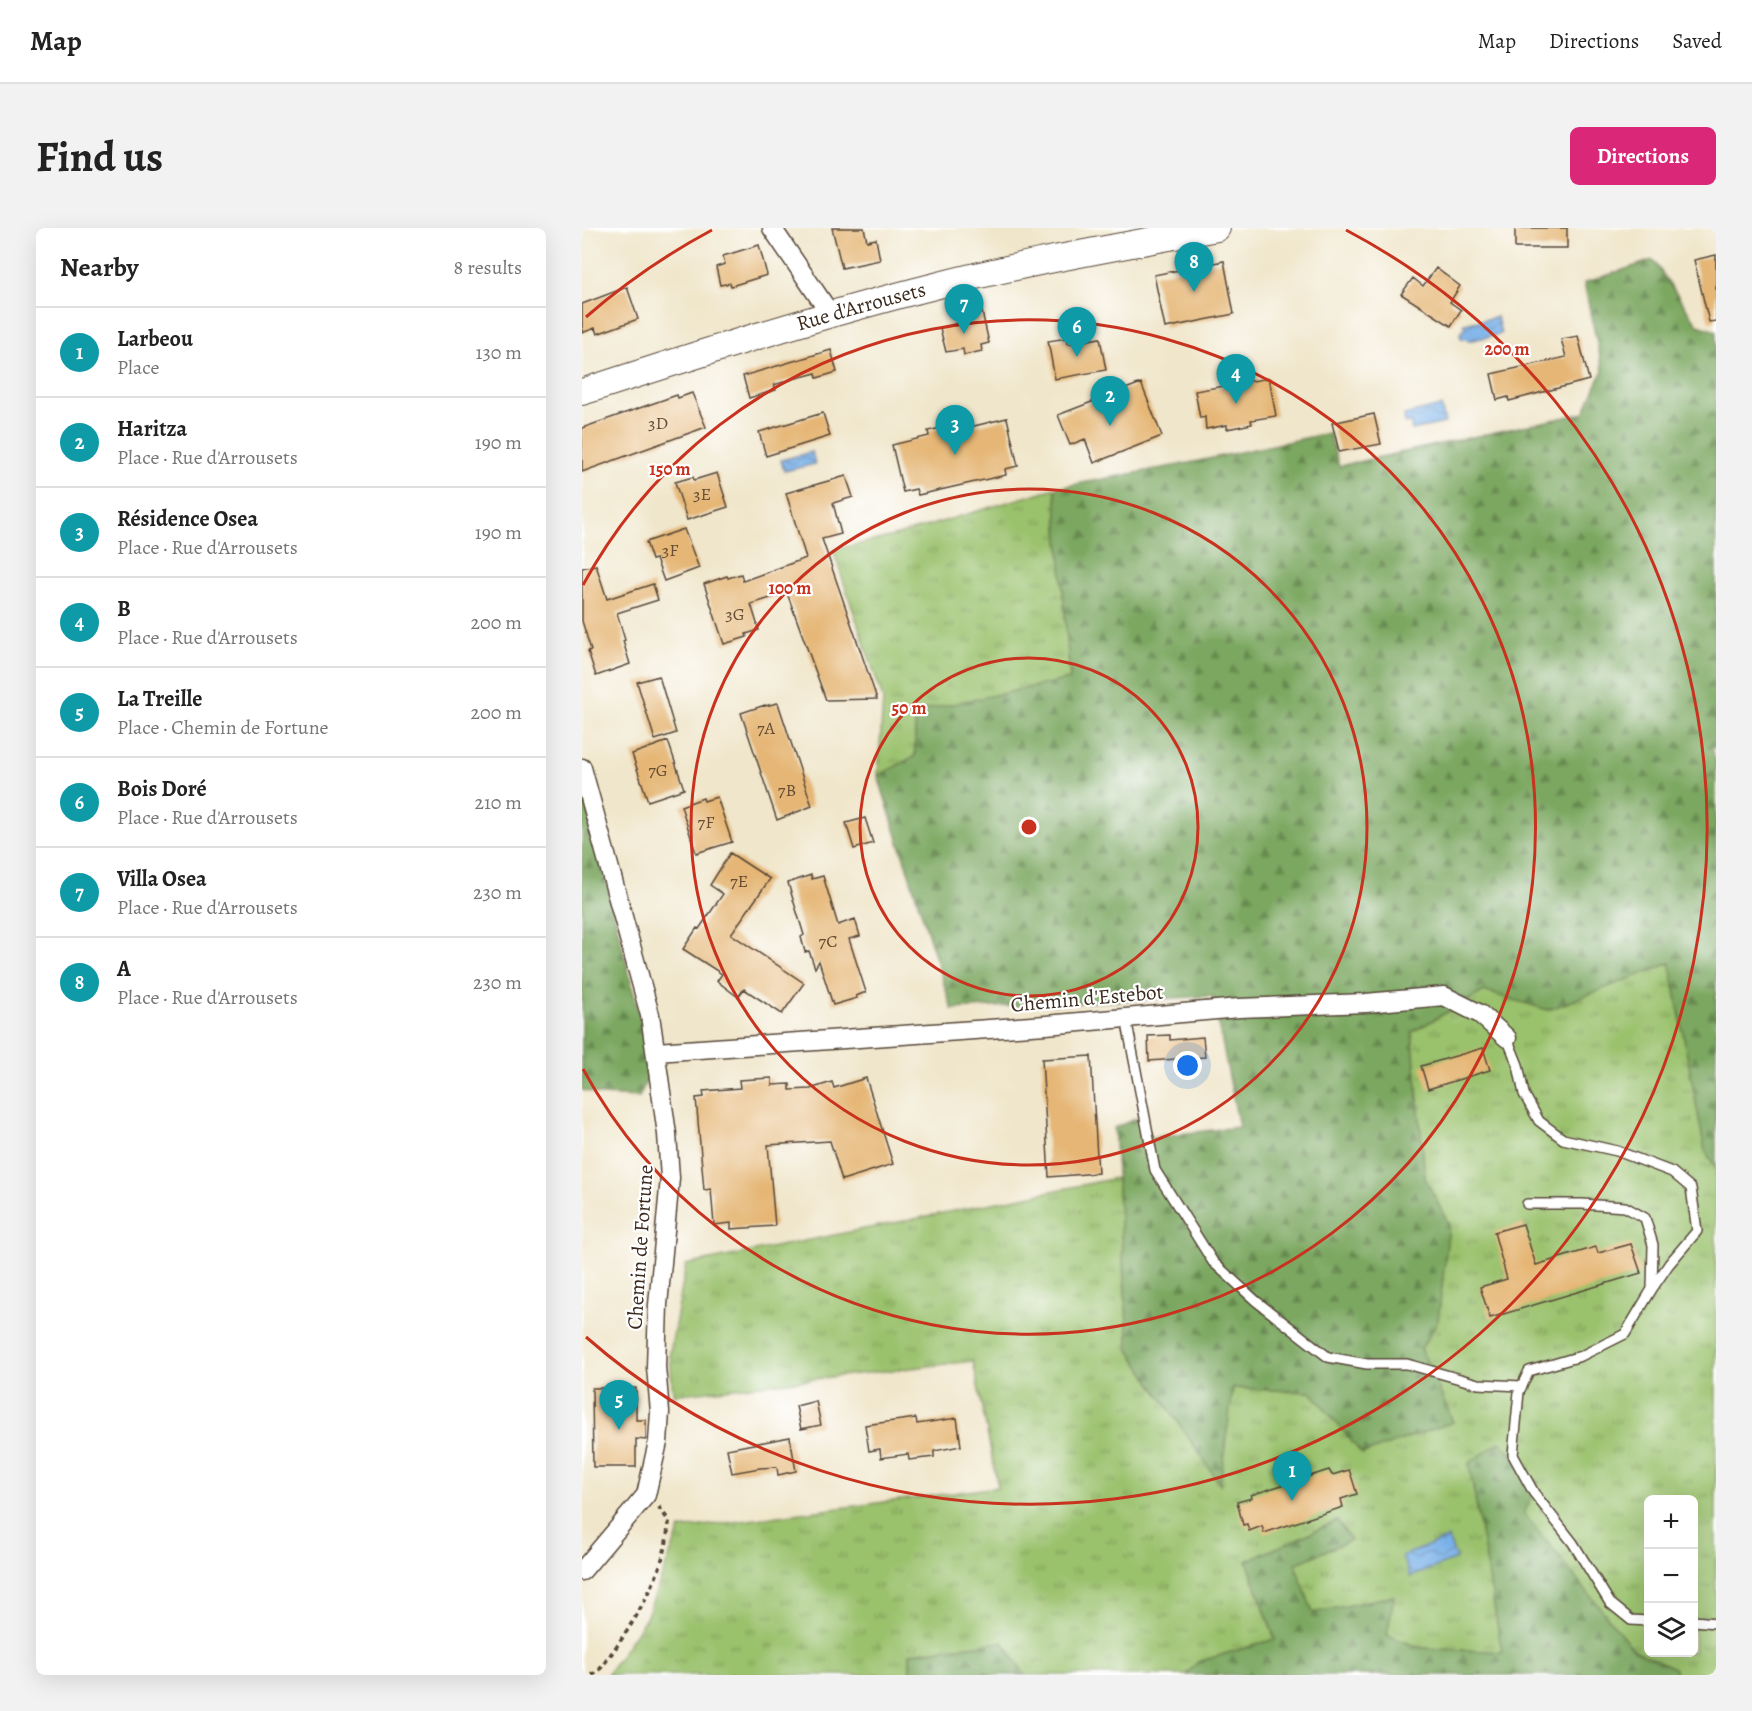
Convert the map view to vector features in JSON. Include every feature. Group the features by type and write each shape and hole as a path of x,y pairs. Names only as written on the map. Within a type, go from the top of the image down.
{"main road":[{"name":"Rue d'Arrousets","path":"582,392 831,315 937,285 1217,228"}],"street":[{"path":"772,228 831,315"},
{"name":"Chemin de Fortune","path":"582,768 650,1015 667,1134 670,1178 658,1305 656,1367 658,1442 646,1494 582,1571"},
{"name":"Chemin d'Estebot","path":"656,1052 1239,1008 1366,1003 1444,996 1480,1014 1507,1038"}],"lane":[{"path":"1126,1018 1155,1170 1213,1262 1256,1301 1328,1357 1367,1364 1407,1364 1478,1384 1522,1386"},
{"path":"1507,1038 1518,1065 1524,1094 1539,1121 1563,1139 1617,1151 1672,1172 1691,1188 1696,1231 1669,1264 1625,1334 1581,1356 1529,1371 1519,1392 1513,1455 1534,1493 1573,1543 1610,1603 1631,1620 1644,1620"},
{"path":"1527,1204 1625,1207 1645,1218 1653,1245 1652,1289"},
{"path":"1698,1621 1716,1623"}],"path":[{"path":"592,1675 598,1672 623,1639 650,1590 665,1550 669,1521 646,1494"}],"green space":[{"path":"1653,260 1698,325 1716,331 1716,747 1712,748 1716,763 1716,1168 1705,1151 1670,963 1548,1010 1484,991 1412,1032 1425,1178 1449,1225 1438,1320 1421,1349 1453,1422 1362,1454 1311,1392 1233,1388 1220,1484 1129,1350 1114,1128 1137,1118 1145,1138 1239,1127 1213,996 952,1009 878,776 915,756 915,712 1070,679 1055,488 1189,463 1329,433 1339,466 1584,413 1603,370 1584,283"},
{"path":"1055,488 1070,679 915,712 915,756 878,776 883,699 833,550 894,536"},
{"path":"582,788 653,1068 639,1097 600,1095 582,1090"},
{"path":"1670,963 1705,1151 1716,1168 1716,1675 1677,1675 1674,1668 1650,1657 1698,1657 1698,1495 1644,1495 1644,1654 1634,1650 1524,1514 1469,1464 1503,1652 1421,1648 1387,1635 1393,1596 1313,1613 1294,1564 1350,1540 1247,1561 1275,1639 1198,1662 1186,1675 1025,1675 1003,1642 910,1653 910,1675 607,1675 646,1618 680,1529 998,1487 973,1361 673,1395 670,1353 686,1265 1117,1178 1129,1350 1220,1483 1232,1388 1311,1392 1453,1422 1421,1348 1438,1320 1449,1225 1425,1178 1412,1032 1484,991 1548,1010"},
{"path":"1500,1442 1538,1483 1524,1514 1634,1650 1644,1654 1644,1657 1650,1657 1674,1668 1677,1675 1186,1675 1198,1662 1275,1639 1247,1561 1337,1521 1351,1540 1295,1564 1313,1613 1394,1596 1387,1635 1421,1648 1502,1652 1469,1463"},
{"path":"1003,1642 1025,1675 910,1675 910,1653"}],"water":[{"path":"1497,317 1501,334 1468,341 1461,338 1460,333 1465,329 1464,324"},
{"path":"1441,406 1445,423 1412,430 1410,422 1405,423 1404,415"},
{"path":"812,452 815,464 784,471 781,460"},
{"path":"1448,1538 1456,1559 1410,1577 1402,1556"}],"building":[{"path":"832,228 864,228 867,241 876,239 880,260 842,268"},
{"path":"1515,228 1567,228 1567,248 1515,248"},
{"path":"759,245 767,275 731,286 730,283 720,285 716,267 725,264 723,256"},
{"path":"1716,255 1716,321 1709,322 1694,260"},
{"path":"1224,261 1234,314 1165,328 1154,275"},
{"path":"1436,268 1460,286 1450,302 1461,310 1451,326 1401,294 1413,278 1423,286"},
{"path":"627,287 638,319 597,334 595,328 582,333 582,304"},
{"path":"981,307 989,343 981,345 982,351 964,355 963,349 946,352 940,328 962,322 960,312"},
{"path":"1578,336 1589,380 1509,401 1508,397 1497,400 1491,374 1566,357 1561,339"},
{"path":"1067,338 1068,344 1100,338 1106,370 1055,379 1048,341"},
{"path":"831,350 837,372 817,378 816,373 793,379 774,385 776,390 749,398 743,376"},
{"path":"1269,378 1276,416 1251,420 1252,424 1227,429 1227,425 1206,429 1205,417 1200,418 1195,391"},
{"path":"1141,383 1162,436 1094,463 1085,439 1070,445 1058,415"},
{"path":"692,393 706,427 582,472 582,428 677,395 678,398"},
{"path":"823,413 830,436 766,456 759,432"},
{"path":"1374,414 1381,444 1339,452 1332,423"},
{"path":"1007,418 1018,466 1005,469 1006,475 918,495 916,489 903,492 892,445 929,436 928,431 965,422 966,428"},
{"path":"717,473 728,507 687,520 675,482 693,477 694,480"},
{"path":"846,476 853,497 833,503 841,534 822,539 877,699 826,700 787,593 751,604 759,630 746,634 747,637 724,644 704,584 741,574 743,581 806,558 786,493"},
{"path":"684,529 699,568 664,581 656,559 652,560 646,542"},
{"path":"596,565 607,599 653,584 658,600 617,613 630,664 596,676 582,621 582,568"},
{"path":"659,676 676,733 655,740 637,682"},
{"path":"778,703 812,806 777,820 741,713"},
{"path":"668,741 684,789 648,801 632,754"},
{"path":"717,797 732,842 696,853 681,806 703,798 704,801"},
{"path":"865,818 873,843 854,849 846,823"},
{"path":"730,853 770,879 731,934 804,983 782,1014 744,989 738,997 717,981 722,974 683,949 723,894 710,885"},
{"path":"811,875 812,879 823,876 838,925 855,919 860,936 849,939 866,992 856,996 857,998 833,1005 819,961 815,968 809,951 805,952 801,937 804,935 788,883"},
{"path":"1170,1035 1170,1040 1203,1037 1205,1057 1149,1061 1148,1036"},
{"path":"1483,1048 1490,1070 1428,1089 1421,1066"},
{"path":"1091,1056 1098,1173 1049,1177 1042,1059"},
{"path":"772,1078 772,1085 790,1084 790,1090 810,1089 832,1082 834,1088 866,1078 893,1164 842,1180 830,1141 768,1145 775,1226 731,1229 731,1223 714,1225 711,1189 704,1190 696,1098 704,1097 703,1091 740,1088 739,1080"},
{"path":"1523,1224 1536,1265 1596,1247 1598,1253 1631,1244 1641,1273 1490,1318 1480,1287 1507,1279 1494,1232"},
{"path":"592,1388 636,1388 636,1420 646,1420 646,1440 636,1439 636,1467 593,1467"},
{"path":"816,1401 821,1425 801,1429 796,1406"},
{"path":"916,1418 917,1424 957,1418 961,1446 934,1451 934,1457 909,1460 908,1454 881,1458 880,1449 869,1451 865,1425"},
{"path":"790,1437 796,1471 778,1475 777,1467 732,1473 727,1449"},
{"path":"1329,1470 1332,1475 1349,1470 1351,1475 1357,1494 1341,1499 1343,1507 1264,1533 1262,1526 1249,1531 1247,1524 1243,1525 1237,1502 1252,1498 1251,1495"}],"place":[{"name":"A","path":"1194,292"},
{"name":"Villa Osea","path":"964,334"},
{"name":"Bois Doré","path":"1077,357"},
{"name":"B","path":"1236,404"},
{"name":"Haritza","path":"1110,426"},
{"name":"Résidence Osea","path":"955,455"},
{"name":"La Treille","path":"619,1430"},
{"name":"Larbeou","path":"1292,1501"}]}
